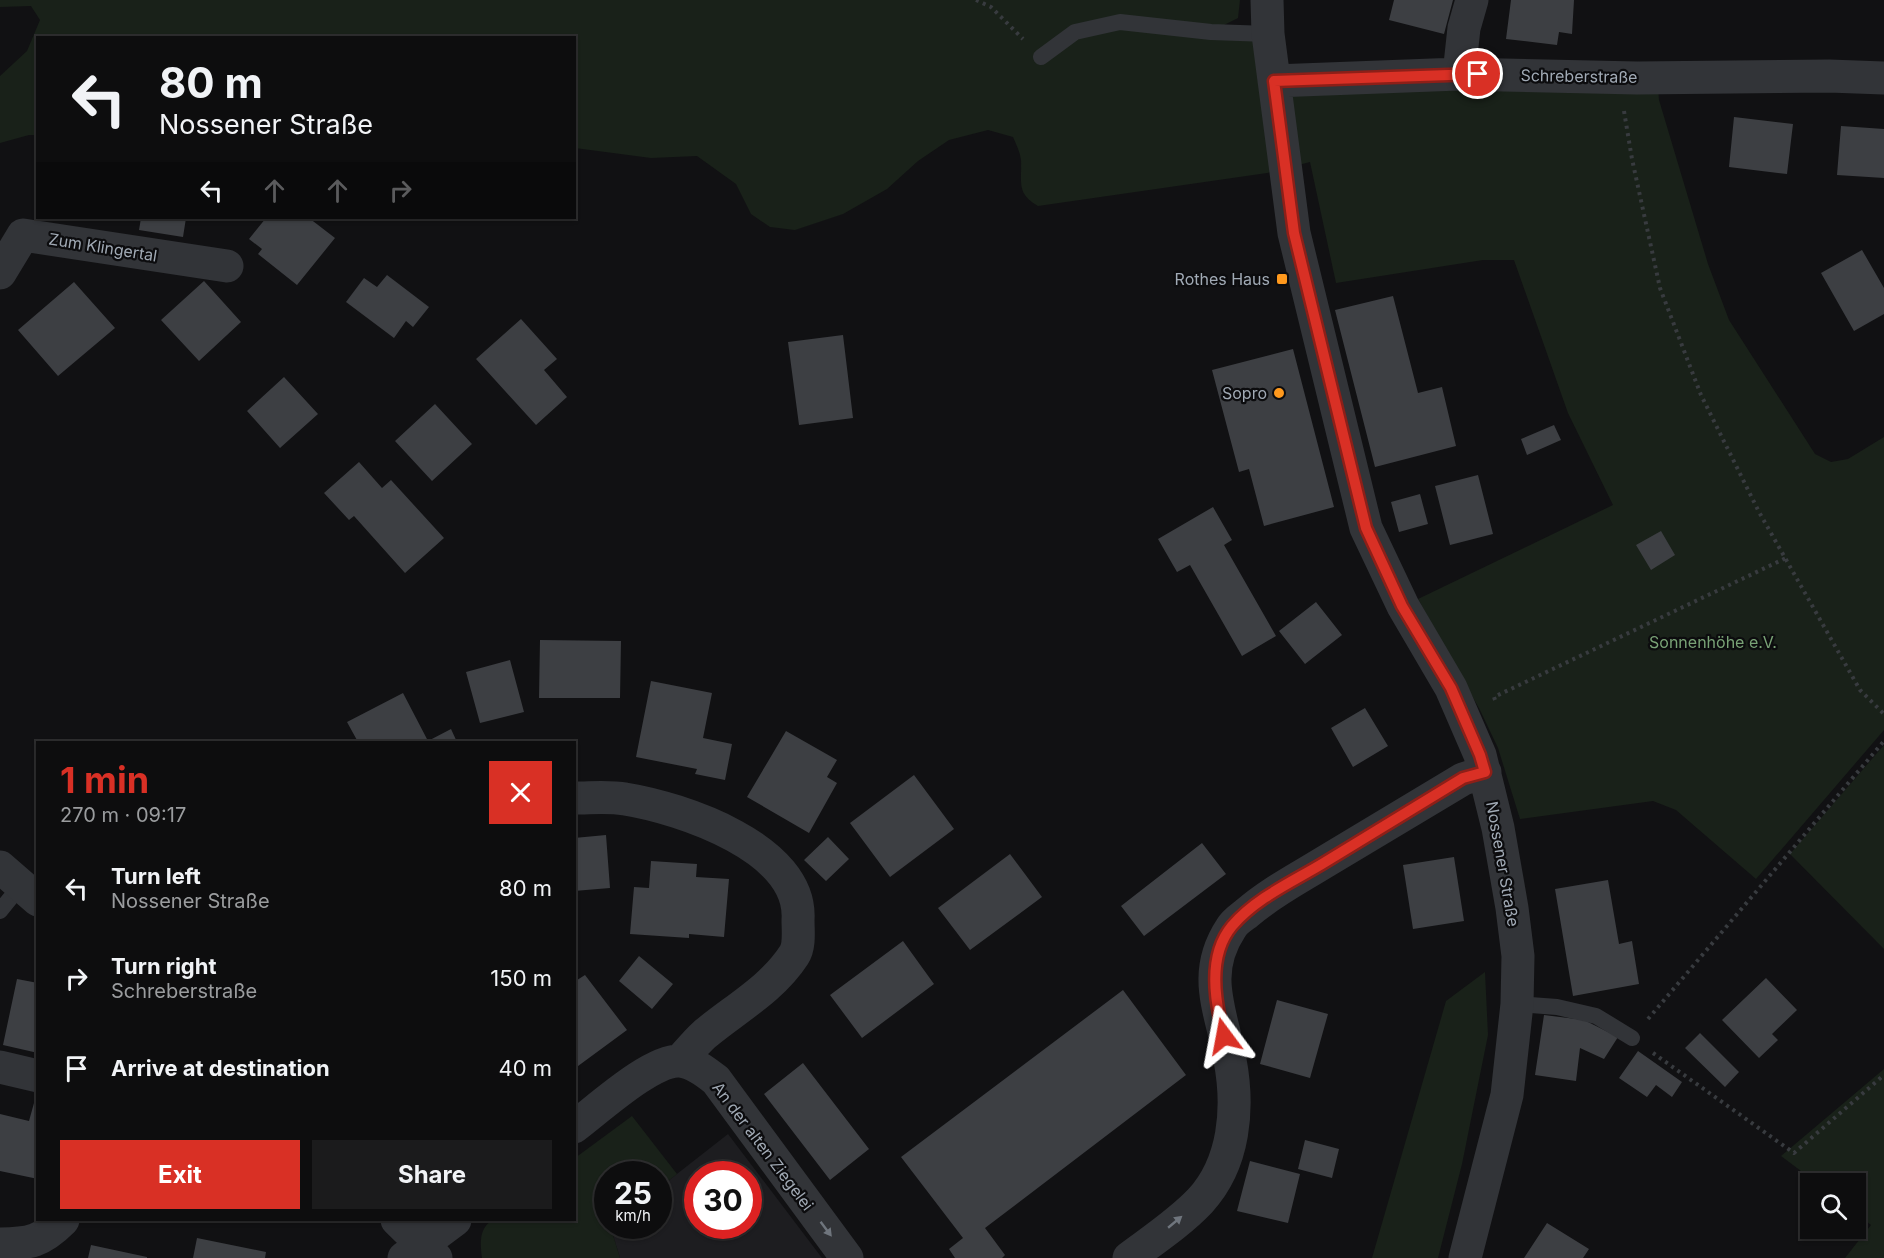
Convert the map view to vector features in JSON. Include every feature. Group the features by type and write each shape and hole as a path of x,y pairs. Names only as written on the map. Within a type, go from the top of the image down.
{"street":[{"name":"Nossener Straße","path":"1267,0 1268,34 1294,233 1366,528 1402,606 1451,688 1480,755 1512,908 1518,956 1517,1004 1507,1095 1465,1258"},
{"path":"1459,74 1464,28 1472,0"},
{"name":"Schreberstraße","path":"1274,81 1459,74 1884,78"},
{"name":"Zum Klingertal","path":"0,273 23,235 227,266"},
{"path":"1129,1258 1172,1226 1200,1200 1220,1172 1229,1146 1234,1119 1234,1086 1230,1058 1218,1014 1215,968 1221,946 1231,927 1265,898 1463,778 1485,772"},
{"path":"576,798 623,798 666,807 705,821 762,854 781,872 792,888 799,907 795,954 765,988 704,1035 680,1060 658,1064 576,1126"},
{"name":"An der alten Ziegelei","path":"680,1060 700,1068 716,1080 848,1258"},
{"path":"0,1067 36,1076"},
{"path":"0,1244 23,1244 44,1238 62,1221"},
{"path":"398,1221 421,1253 454,1221"}],"lane":[{"path":"1041,57 1075,32 1120,22 1211,32 1268,34"},
{"path":"0,911 19,884"},
{"path":"1517,1004 1557,1008 1596,1016 1632,1038"}],"path":[{"path":"976,0 991,7 1041,57"},
{"path":"1619,77 1632,159 1660,288 1701,395 1760,513 1860,690 1884,714"},
{"path":"1498,708 1494,697 1786,558"},
{"path":"1884,741 1632,1038 1794,1153 1884,1075"}],"shaded area":[{"path":"728,1134 748,1161 694,1161"},
{"path":"684,1168 684,1239 762,1239 762,1179 822,1258 620,1258 614,1239 672,1239 672,1178"}],"green space":[{"name":"Sonnenhöhe e.V.","path":"0,0 1240,0 1238,18 1212,31 1268,34 1274,80 1657,77 1659,100 1708,264 1729,320 1815,454 1831,462 1848,459 1884,437 1884,730 1756,879 1676,810 1653,801 1520,819 1498,748 1480,710 1418,599 1613,505 1568,413 1514,260 1483,260 1336,283 1310,162 1267,173 1038,206 1023,192 1020,157 1013,137 988,130 949,140 918,161 887,189 843,214 795,230 770,227 751,214 736,184 697,156 651,158 576,148 576,36 36,36 36,135 0,143 0,76 27,51 40,20 31,6 0,7"},
{"path":"1884,745 1884,949 1790,854"},
{"path":"1485,972 1488,1035 1462,1164 1438,1258 1372,1258 1446,1001"},
{"path":"1884,1069 1884,1258 1845,1258 1860,1239 1866,1239 1866,1231 1871,1225 1866,1221 1866,1173 1804,1173 1781,1156"},
{"path":"632,1116 667,1161 594,1161 594,1239 614,1239 620,1258 482,1258 483,1232 491,1221 576,1221 576,1157"},
{"path":"672,1168 677,1174 672,1178"}],"building":[{"path":"1394,0 1453,0 1444,34 1389,20"},
{"path":"1511,0 1574,0 1572,34 1559,32 1557,45 1506,39"},
{"path":"1734,117 1793,124 1787,174 1729,167"},
{"path":"1841,126 1884,129 1884,178 1837,175"},
{"path":"141,219 186,219 183,237 139,230"},
{"path":"265,219 310,219 335,238 297,285 258,254 262,249 249,239"},
{"path":"1862,250 1884,288 1884,314 1854,331 1821,273"},
{"path":"387,275 429,307 413,327 406,321 394,338 346,302 364,278 377,287"},
{"path":"204,281 241,322 199,361 161,320"},
{"path":"74,282 115,328 58,376 18,330"},
{"path":"1393,296 1418,393 1442,387 1456,446 1375,467 1335,310"},
{"path":"521,319 557,359 544,370 567,397 536,425 476,359"},
{"path":"843,335 853,418 799,425 788,342"},
{"path":"1293,349 1334,507 1264,526 1249,469 1239,472 1212,370"},
{"path":"284,377 318,414 280,448 247,411"},
{"path":"435,404 472,444 432,481 395,441"},
{"path":"1554,425 1561,440 1527,455 1521,439"},
{"path":"359,462 382,488 391,480 444,538 405,573 354,516 349,520 324,493"},
{"path":"1478,475 1493,534 1450,545 1435,486"},
{"path":"1420,494 1428,524 1399,532 1391,502"},
{"path":"1213,507 1232,540 1224,545 1276,636 1242,656 1190,565 1177,572 1158,539"},
{"path":"1661,531 1675,555 1651,570 1636,545"},
{"path":"1316,602 1342,635 1305,664 1279,631"},
{"path":"540,640 621,641 620,698 539,698"},
{"path":"510,660 524,712 480,723 466,672"},
{"path":"651,681 712,693 703,738 732,744 725,780 695,774 697,769 636,757"},
{"path":"403,693 428,741 357,741 347,722"},
{"path":"1365,708 1388,746 1353,767 1331,728"},
{"path":"451,729 457,741 428,741"},
{"path":"786,731 837,760 827,777 837,783 809,833 747,797"},
{"path":"914,775 954,829 890,877 850,823"},
{"path":"606,835 610,888 576,891 576,838"},
{"path":"828,837 849,859 826,881 804,860"},
{"path":"1202,843 1226,874 1144,936 1121,906"},
{"path":"1010,854 1042,897 970,950 938,908"},
{"path":"1454,857 1464,921 1413,929 1403,865"},
{"path":"651,861 697,864 696,877 729,879 724,937 689,934 689,938 630,934 634,887 649,888"},
{"path":"1608,880 1619,944 1632,941 1639,984 1573,996 1555,889"},
{"path":"903,941 934,984 862,1038 830,995"},
{"path":"639,956 673,984 652,1009 619,981"},
{"path":"585,975 627,1030 576,1068 576,981"},
{"path":"1766,978 1797,1010 1772,1034 1778,1040 1759,1058 1722,1020"},
{"path":"17,979 36,983 36,1053 3,1045"},
{"path":"1123,990 1186,1075 985,1228 1005,1255 1002,1258 955,1258 949,1249 963,1238 901,1157"},
{"path":"1277,1000 1328,1014 1310,1078 1260,1064"},
{"path":"1544,1015 1584,1020 1618,1037 1604,1059 1580,1048 1576,1081 1535,1075"},
{"path":"1700,1033 1739,1072 1725,1087 1685,1048"},
{"path":"1638,1051 1682,1082 1672,1097 1656,1085 1647,1097 1619,1078"},
{"path":"803,1063 869,1149 830,1180 764,1094"},
{"path":"34,1103 36,1104 36,1179 0,1171 0,1114 29,1121"},
{"path":"1305,1140 1339,1149 1332,1178 1298,1169"},
{"path":"1250,1161 1300,1174 1288,1223 1237,1211"},
{"path":"1547,1223 1589,1249 1583,1258 1524,1258"},
{"path":"197,1238 266,1252 265,1258 193,1258"},
{"path":"91,1245 147,1257 147,1258 88,1258"}],"place":[{"name":"Rothes Haus","path":"1282,279"},
{"name":"Sopro","path":"1279,393"}],"route":[{"path":"1224,1036 1215,992 1215,968 1221,946 1231,927 1265,898 1463,778 1485,772 1451,688 1402,606 1366,528 1294,233 1274,81 1478,74"}]}
